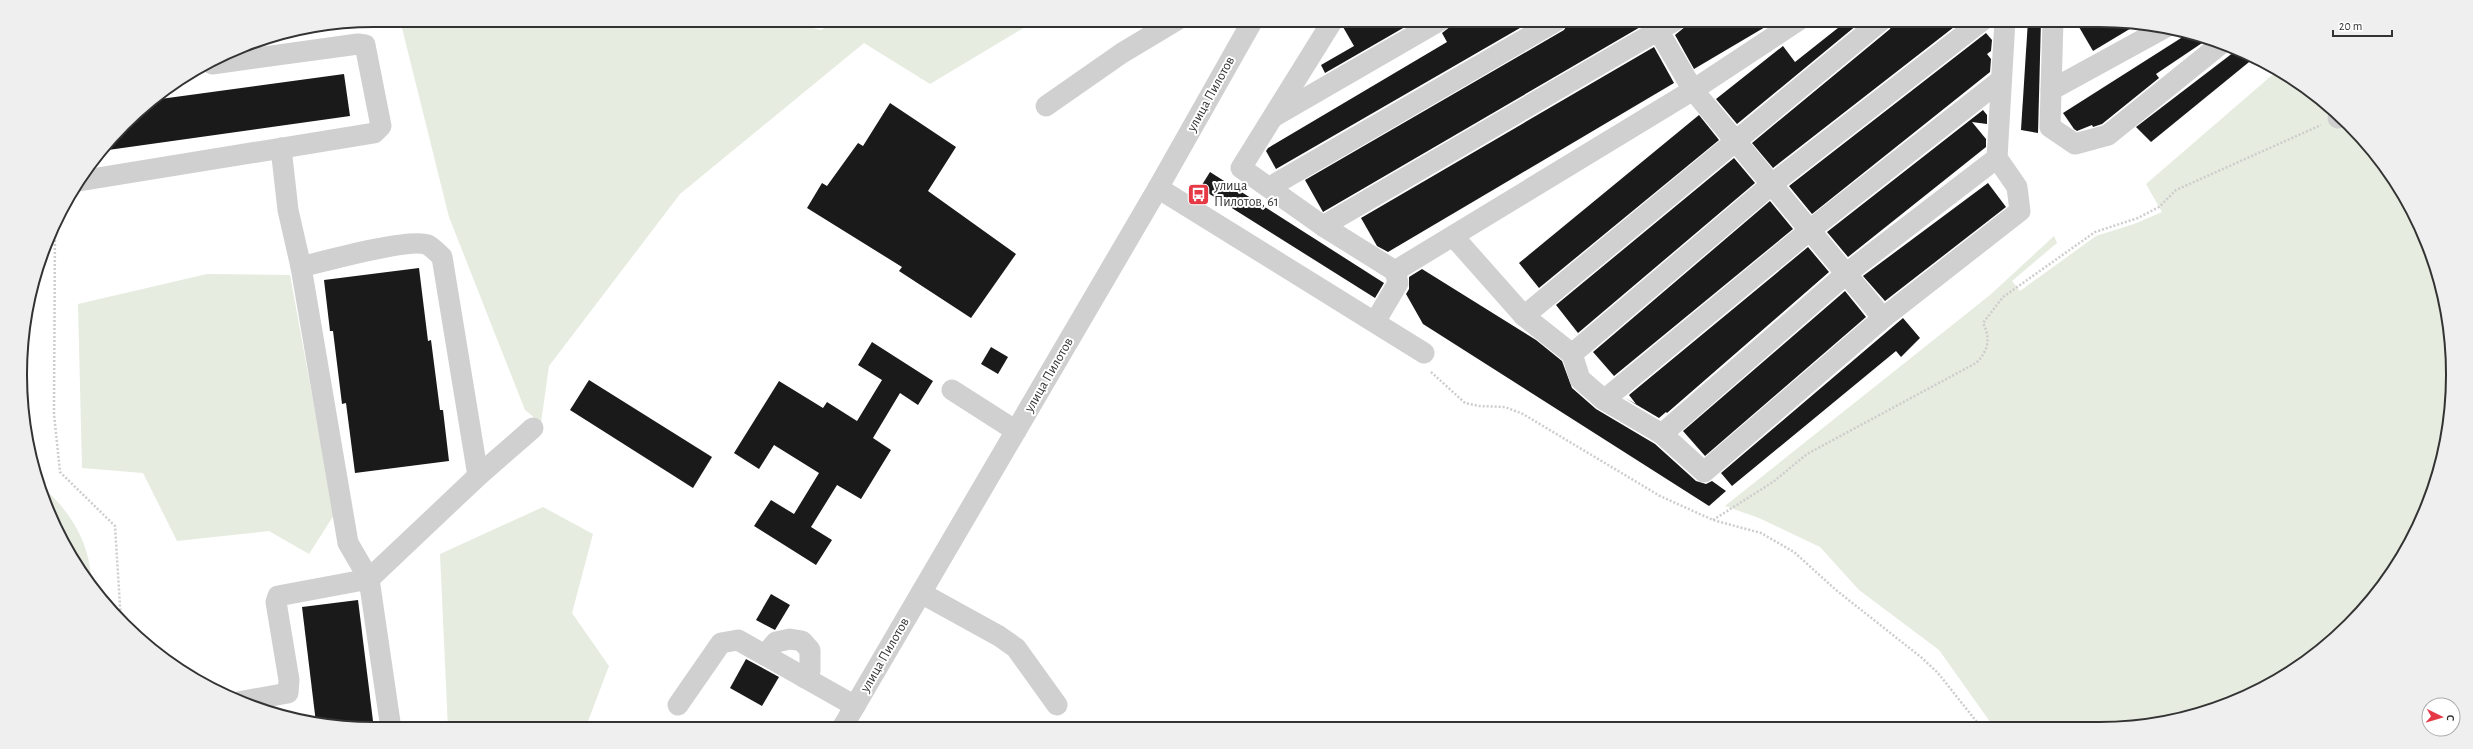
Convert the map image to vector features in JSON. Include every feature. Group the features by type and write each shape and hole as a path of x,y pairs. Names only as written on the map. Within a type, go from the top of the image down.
{"street":[{"path":"1046,106 1122,54 1166,27"},
{"name":"улица Пилотов","path":"846,722 1158,188 1249,27"},
{"path":"1329,27 1241,168 1270,187 1323,226 1395,271 1398,283 1375,322"},
{"path":"1273,117 1430,27"},
{"path":"1270,187 1546,27"},
{"path":"1323,226 1652,27"},
{"path":"1656,27 1693,90 1884,318"},
{"path":"1395,271 1693,90 1788,27"},
{"path":"1524,316 1734,140 1873,27"},
{"path":"1572,354 1772,184 1974,27"},
{"path":"1453,236 1524,316 1572,354 1580,379 1604,400 1662,434 1704,472 1884,318 2020,211 2017,187 1997,158 2005,27"},
{"path":"2053,27 2050,127 2075,144 2108,135 2216,47"},
{"path":"2051,90 2156,32"},
{"path":"87,180 374,133 381,125 366,45 358,44 222,63"},
{"path":"1604,400 1810,230 2001,80"},
{"path":"280,148 288,210 301,267 348,543 369,579 391,722"},
{"path":"1662,434 1847,273 1997,158"},
{"path":"1158,188 1424,352"},
{"path":"301,267 333,258 412,244 427,244 442,257 478,476"},
{"path":"952,390 1016,432"},
{"path":"251,700 288,693 289,680 276,602 278,596 369,579 478,476 533,428"},
{"path":"921,593 999,636 1016,648 1057,706"},
{"path":"766,655 776,642 790,639 802,641 810,650 810,671 804,678"},
{"path":"678,704 722,644 738,640 855,706"}],"path":[{"path":"1713,520 1772,482 1807,454 1976,363 1986,350 1987,330 1983,323 1985,318 2003,297 2095,232 2138,218 2159,207 2176,190 2334,119"},
{"path":"55,238 54,414 60,472 115,526 120,611"},
{"path":"1424,352 1431,372 1465,403 1478,406 1505,407 1523,414 1660,496 1713,520 1761,533 1794,552 1836,590 1922,658 1938,673 1977,722"}],"shaded area":[{"path":"402,27 808,27 821,30 826,27 1025,27 930,84 864,43 680,194 549,366 541,423 525,410 449,217"},
{"path":"2273,74 2292,86 2328,113 2360,145 2387,181 2410,221 2428,263 2439,307 2445,352 2445,397 2439,442 2428,486 2420,507 2399,548 2387,568 2360,604 2328,636 2310,650 2292,663 2252,686 2210,704 2144,719 2098,722 1990,722 1939,650 1859,590 1820,547 1759,518 1725,506 1990,295 2054,236 2057,243 2012,281 2020,291 2096,236 2134,224 2162,212 2146,184"},
{"path":"207,274 290,275 334,515 309,554 269,531 177,541 143,473 82,468 78,304"},
{"path":"47,492 62,507 78,530 84,543 90,574 63,528"},
{"path":"543,507 593,534 572,613 609,666 588,722 448,722 440,554"}],"building":[{"path":"1343,27 1405,27 1325,73 1321,65 1354,46"},
{"path":"1450,27 1522,27 1276,169 1266,151 1268,148 1447,42 1442,33"},
{"path":"1566,27 1640,27 1323,212 1305,180 1564,30"},
{"path":"1685,27 1765,27 1694,69 1675,35"},
{"path":"1839,27 1855,27 1737,124 1716,99 1783,46 1795,62"},
{"path":"1891,27 1954,27 1773,168 1752,143"},
{"path":"2028,27 2041,27 2038,133 2021,130"},
{"path":"2079,27 2130,29 2093,51"},
{"path":"1986,33 1992,40 1991,51 1987,54 1991,59 1990,72 1812,214 1789,186"},
{"path":"2182,38 2202,43 2156,74 2159,78 2102,124 2093,127 2092,125 2077,131 2063,113"},
{"path":"1654,47 1674,83 1388,252 1377,246 1361,218"},
{"path":"2232,54 2249,62 2151,142 2136,127"},
{"path":"344,74 350,116 109,150 145,113 164,99"},
{"path":"890,103 956,147 928,191 1016,254 971,318 899,271 902,267 807,208 822,183 827,186 858,143 863,146"},
{"path":"1983,110 1987,115 1987,124 1972,122 1986,139 1986,147 1848,257 1827,232"},
{"path":"1699,115 1719,140 1539,288 1519,263"},
{"path":"1734,158 1755,183 1578,333 1556,305"},
{"path":"1210,172 1384,283 1375,298 1200,188"},
{"path":"1988,183 2006,207 1885,301 1863,276"},
{"path":"1770,201 1793,229 1614,376 1593,352"},
{"path":"1808,247 1829,272 1667,413 1666,412 1659,418 1625,398 1636,404 1629,395"},
{"path":"419,268 428,341 431,340 440,410 443,410 449,461 355,473 346,403 342,404 333,331 330,331 324,280"},
{"path":"1422,269 1536,340 1562,361 1572,388 1596,409 1655,444 1696,481 1706,484 1712,481 1726,491 1709,506 1423,324 1406,294 1409,289 1409,277"},
{"path":"1845,291 1866,317 1705,456 1683,431"},
{"path":"1903,318 1920,338 1901,357 1896,351 1732,486 1721,473"},
{"path":"872,342 933,381 918,405 900,393 873,438 891,450 861,499 837,485 811,527 832,540 816,565 754,526 771,500 794,514 819,473 774,445 759,469 734,453 779,381 823,408 827,402 857,421 882,380 858,365"},
{"path":"991,347 1008,357 998,374 981,364"},
{"path":"589,380 712,457 693,488 570,410"},
{"path":"771,594 790,605 775,630 756,620"},
{"path":"358,600 373,722 315,716 302,607"},
{"path":"746,659 779,677 762,706 730,688"}],"place":[{"name":"улица Пилотов, 61","path":"1199,194"}]}
